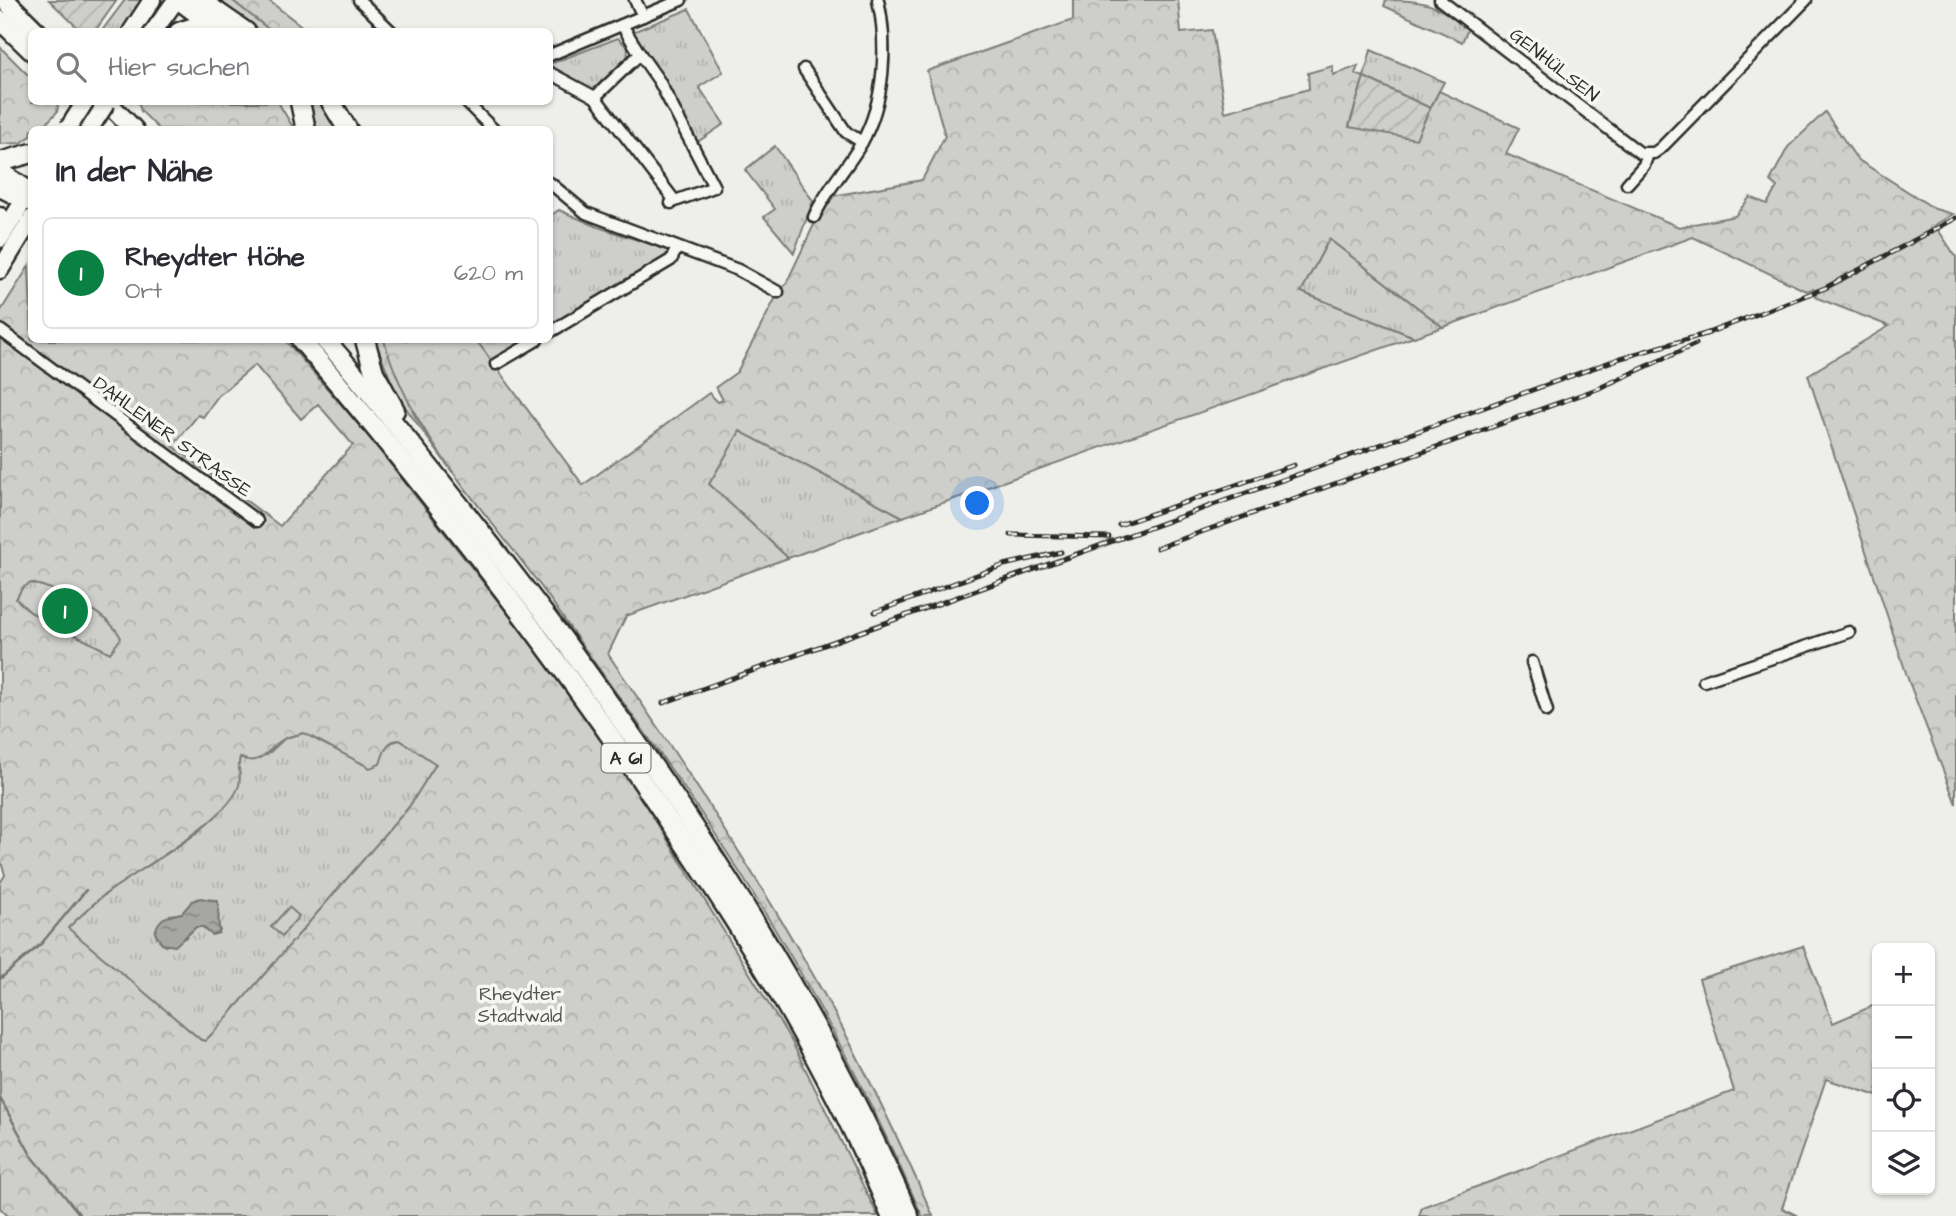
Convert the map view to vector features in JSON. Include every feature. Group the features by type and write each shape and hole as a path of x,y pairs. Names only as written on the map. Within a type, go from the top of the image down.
{"highway":[{"path":"5,0 33,28"},
{"path":"178,0 216,28"},
{"path":"200,0 240,28"},
{"path":"214,0 242,28"},
{"path":"0,20 28,49"},
{"path":"0,32 28,50"},
{"path":"86,105 104,126"},
{"path":"301,105 305,126"},
{"path":"333,105 346,126"},
{"path":"111,106 130,126"},
{"path":"111,106 136,126"},
{"path":"0,162 28,154"},
{"path":"0,172 28,193"},
{"path":"0,187 28,194"},
{"path":"0,217 0,225"},
{"name":"A 61","path":"303,343 502,589 597,718 706,875 805,1040 865,1154 891,1216"},
{"name":"A 61","path":"327,343 516,576 622,721 738,894 844,1076 909,1216"},
{"path":"366,343 374,372 387,398 445,486"}],"main road":[{"path":"134,28 152,0"},
{"path":"156,28 178,0"},
{"path":"69,126 81,105"},
{"path":"93,126 111,106"},
{"path":"0,239 28,198"},
{"path":"0,270 28,224"}],"street":[{"path":"359,0 388,28"},
{"path":"635,0 643,16"},
{"path":"553,54 681,0"},
{"path":"814,217 826,194 862,142 878,94 884,28 878,0"},
{"name":"GENHÜLSEN","path":"1440,0 1640,153 1648,154"},
{"path":"1627,184 1644,165 1648,154 1661,148 1806,0"},
{"path":"553,75 595,97 673,202 714,187 659,81 622,25"},
{"path":"595,97 640,54"},
{"path":"804,69 846,132 862,142"},
{"path":"469,105 490,126"},
{"path":"553,185 586,212 738,271 778,292"},
{"path":"553,330 671,260 677,248"},
{"name":"DAHLENER STRASSE","path":"0,330 257,520"},
{"path":"496,364 532,343"},
{"path":"1704,681 1849,632"},
{"path":"1532,662 1547,711"}],"green space":[{"path":"49,0 117,0 97,28 78,28"},
{"path":"125,0 144,0 125,28 104,28"},
{"path":"219,0 232,0 267,28 253,28"},
{"path":"232,0 268,0 304,28 267,28"},
{"path":"1073,0 1178,0 1181,33 1212,30 1225,112 1309,89 1308,73 1333,66 1333,75 1358,66 1355,74 1364,77 1349,126 1416,138 1439,91 1519,128 1506,154 1679,227 1735,216 1750,197 1767,204 1777,187 1770,181 1788,147 1825,112 1857,159 1935,209 1953,214 1935,225 1956,257 1956,804 1909,682 1808,375 1889,326 1817,298 1813,289 1806,291 1693,237 1443,327 1329,239 1301,292 1414,337 903,517 740,431 709,484 788,558 626,616 608,654 738,851 829,1002 933,1216 922,1216 843,1051 753,893 686,791 534,576 436,448 415,414 385,343 478,343 583,485 709,393 718,402 723,400 716,387 737,372 777,295 786,284 827,197 922,180 945,136 927,71 1073,20"},
{"path":"1386,0 1430,5 1468,29 1462,42 1384,6"},
{"path":"689,9 723,72 699,87 724,124 696,143 651,60 630,33"},
{"path":"618,38 628,48 627,62 594,90 553,69 553,63"},
{"path":"0,47 28,75 28,105 58,106 57,112 44,126 28,126 28,138 21,143 0,144"},
{"path":"1371,50 1444,82 1430,108 1364,77"},
{"path":"1364,77 1430,108 1416,139 1349,127"},
{"path":"139,105 280,105 292,126 156,126 141,111"},
{"path":"305,105 329,105 343,126 309,126"},
{"path":"775,146 813,201 794,253 764,217 775,209 745,170"},
{"path":"559,210 598,227 668,250 667,260 553,329 553,214"},
{"path":"1329,239 1443,327 1414,337 1301,292"},
{"name":"Rheydter Stadtwald","path":"28,268 28,343 288,343 366,433 603,735 792,1042 878,1216 8,1216 0,1208 0,883 5,875 0,858 0,312","holes":["255,365 301,419 318,404 353,445 280,526 173,446 198,415 203,417 218,396","31,583 68,596 106,620 121,638 110,653 30,612 16,599 22,588","304,733 370,768 380,764 389,744 400,740 436,764 409,807 217,1029 205,1041 201,1040 68,928 104,895 178,846 216,816 230,802 238,788 240,757 247,760 258,759 282,740"]},
{"path":"376,343 385,343 415,416 453,473 397,396"},
{"path":"478,343 531,343 494,365"},
{"path":"740,431 903,517 788,558 709,484"},
{"path":"30,583 54,590 81,603 106,620 122,638 110,653 30,612 16,599 22,588"},
{"path":"304,733 330,747 386,749 389,743 400,740 436,764 409,807 217,1029 205,1041 201,1040 67,928 119,884 197,833 214,818 228,802 238,784 238,758 267,755 285,738","holes":["196,899 216,900 219,905 216,916 220,931 209,933 203,927 196,927 185,938 165,946 159,941 170,915 183,913"]},
{"path":"289,907 299,916 282,936 271,927"},
{"path":"1803,946 1833,1023 1872,1006 1872,1094 1826,1079 1782,1208 1798,1216 1419,1216 1422,1207 1734,1091 1699,979"}],"water":[{"path":"200,898 218,901 219,933 212,935 203,927 196,927 175,946 162,944 155,933 159,923 165,918 182,913 192,901"}],"waterway":[{"path":"0,979 41,944 86,890"},
{"path":"0,1098 31,1155 81,1216"}],"railway":[{"path":"1700,336 1825,288 1956,218"},
{"path":"663,703 1621,358 1709,333"},
{"path":"1157,548 1597,389 1696,344"},
{"path":"1119,525 1294,465"},
{"path":"1011,535 1109,537"},
{"path":"875,612 1004,565 1061,552"}],"place":[{"name":"Rheydter Höhe","path":"65,611"}]}
